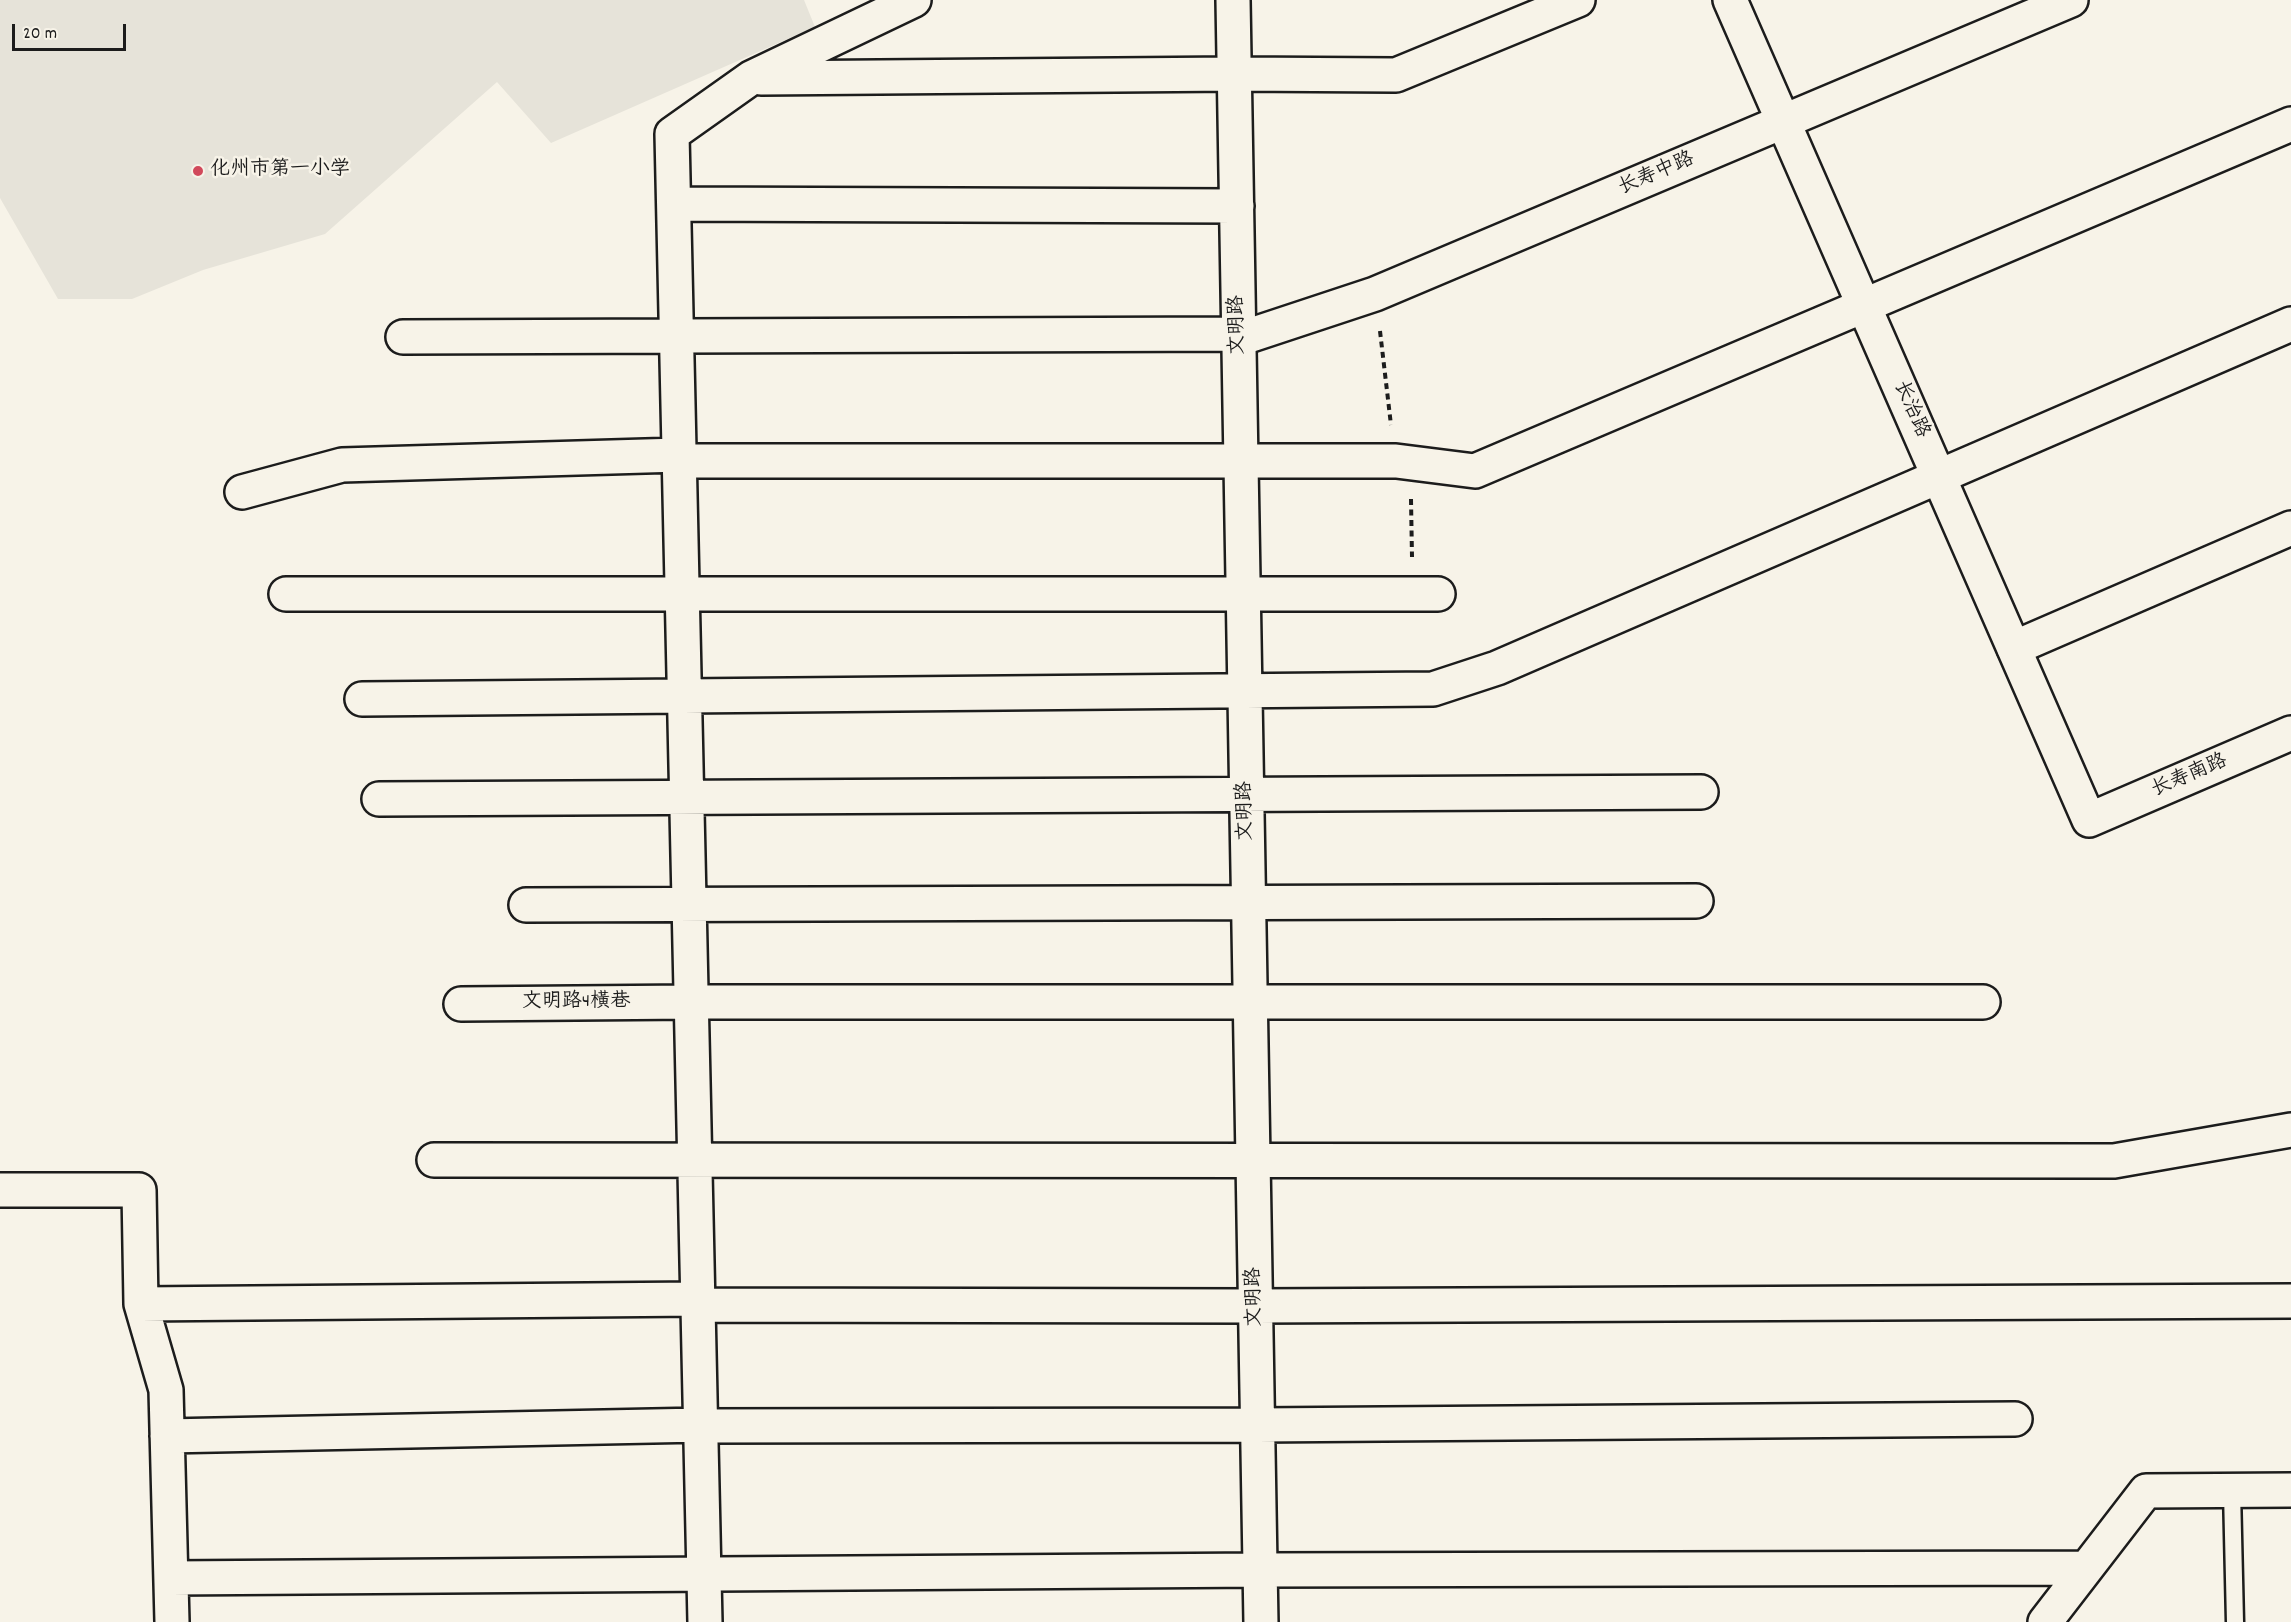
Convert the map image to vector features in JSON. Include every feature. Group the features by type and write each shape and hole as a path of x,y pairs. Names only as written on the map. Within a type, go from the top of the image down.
{"street":[{"path":"705,1622 672,134 751,78 914,0"},
{"name":"文明路","path":"1233,0 1261,1622"},
{"path":"751,78 1396,75 1578,0"},
{"name":"长治路","path":"1730,0 2089,820"},
{"name":"长寿中路","path":"403,337 1239,336 1375,294 2071,0"},
{"path":"242,492 342,465 680,458 1241,463 1403,462 1475,471 2291,124"},
{"path":"674,204 1237,206"},
{"path":"362,699 1432,689 1497,668 2291,324"},
{"path":"2014,648 2291,528"},
{"path":"286,594 1425,594"},
{"name":"长寿南路","path":"2089,820 2291,734"},
{"path":"379,800 1701,792"},
{"path":"526,905 1696,901"},
{"name":"文明路4橫巷","path":"461,1004 1251,1001 1983,1002"},
{"path":"434,1160 2114,1161 2291,1130"},
{"path":"0,1190 139,1190 141,1304 166,1390 172,1622"},
{"path":"141,1304 698,1302 1256,1306 2291,1301"},
{"path":"167,1436 701,1426 1258,1425 2015,1419"},
{"path":"2045,1622 2146,1491 2291,1490"},
{"path":"171,1578 1260,1570 2086,1568"}],"lane":[{"path":"2232,1491 2235,1622"}],"path":[{"path":"1375,294 1425,594"}],"shaded area":[{"name":"化州市第一小学","path":"0,0 804,0 815,27 551,143 497,82 325,234 203,270 132,299 58,299 0,198"}],"place":[{"name":"化州市第一小学","path":"198,171"}]}
